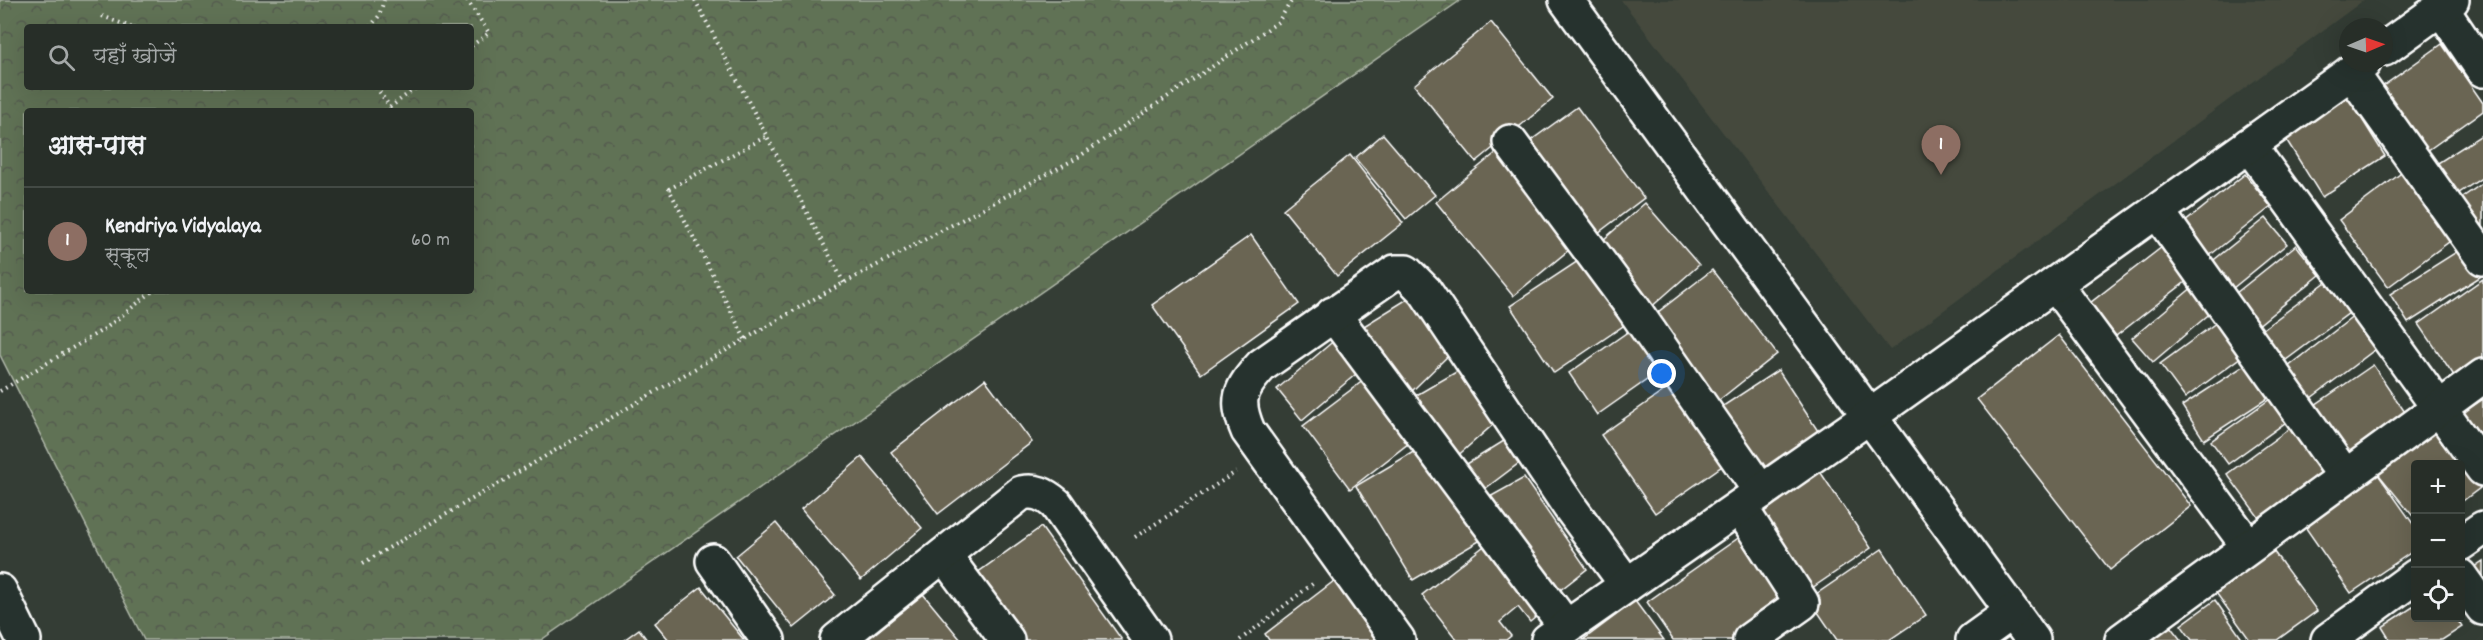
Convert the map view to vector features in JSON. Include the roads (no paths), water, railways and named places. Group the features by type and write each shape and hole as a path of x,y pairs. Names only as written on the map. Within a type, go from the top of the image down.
{"street":[{"path":"1566,0 2033,640"},
{"path":"2393,42 2446,4 2483,70"},
{"path":"1333,314 1557,634 1870,416 2351,72"},
{"path":"2360,72 2483,258"},
{"path":"1510,142 1633,308 1750,499 1802,603 1750,640"},
{"path":"2249,145 2483,469"},
{"path":"2157,211 2345,476"},
{"path":"1398,640 1248,431 1239,409 1244,385 1262,365 1388,275 1406,272 1413,277 1569,506 1627,585"},
{"path":"2055,284 2248,546"},
{"path":"2122,640 2483,376"},
{"path":"837,640 1021,494 1032,491 1044,494 1056,504 1151,640"},
{"path":"2465,541 2483,528"},
{"path":"944,555 1007,640"},
{"path":"713,561 768,640"},
{"path":"2336,638 2411,579"},
{"path":"2465,583 2483,608"},
{"path":"0,591 24,640"},
{"path":"1973,640 2012,612"}],"place":[{"name":"Kendriya Vidyalaya","path":"1941,175"}]}
